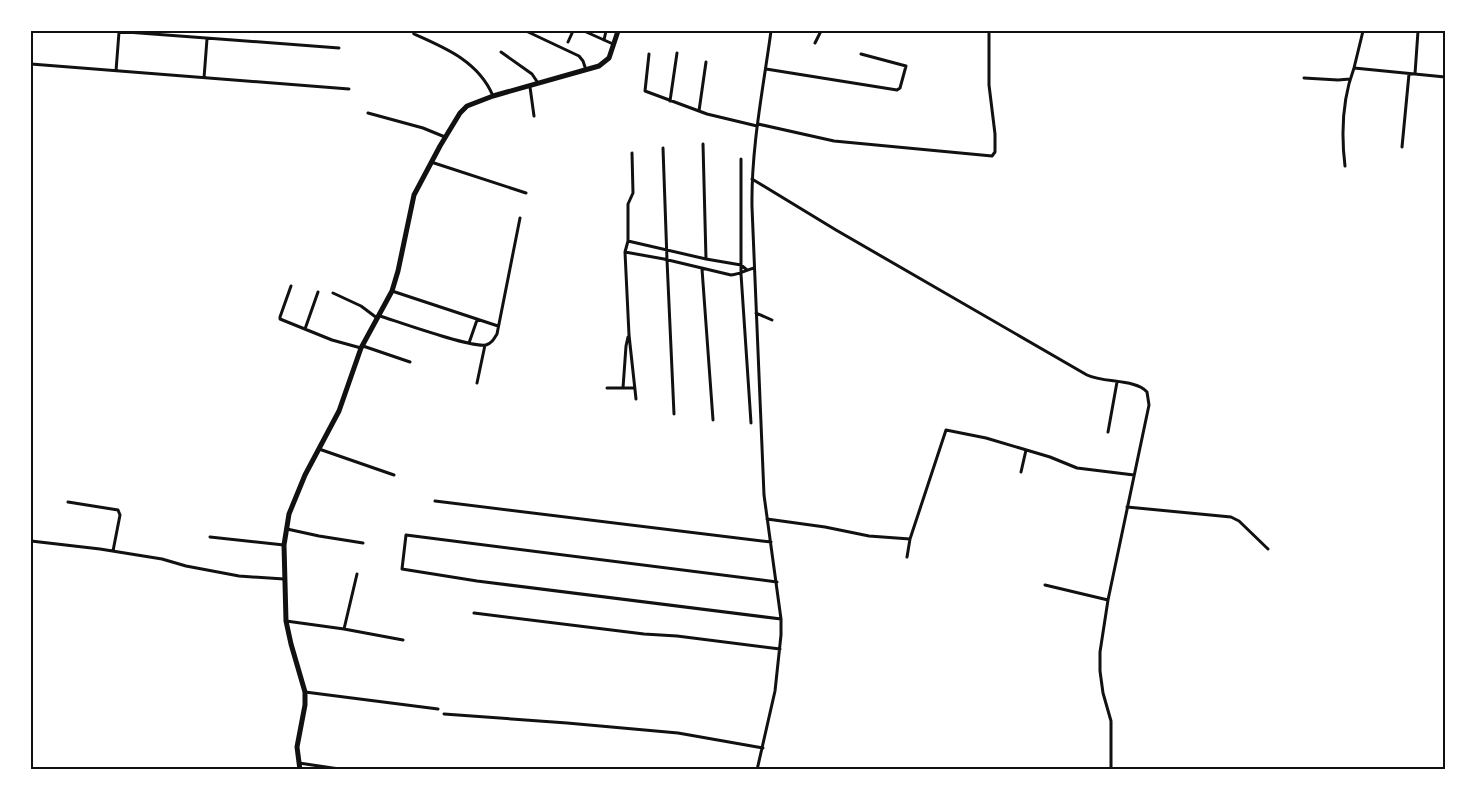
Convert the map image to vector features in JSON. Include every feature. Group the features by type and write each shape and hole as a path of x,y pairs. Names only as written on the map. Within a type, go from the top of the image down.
{"main road":[{"path":"300,770 296,747 305,705 305,692 290,644 286,621 282,579 286,529 295,498 338,411 360,347 392,291 398,272 414,195 444,136 463,109 492,93 530,87 537,80 585,67 599,66 607,60 618,31"}],"street":[{"path":"113,31 339,48"},
{"path":"414,31 414,34 451,51 464,60 482,76 492,93"},
{"path":"526,31 580,56 585,67"},
{"path":"568,42 573,31"},
{"path":"584,31 612,44"},
{"path":"605,41 606,31"},
{"path":"757,770 775,691 781,619 767,519 762,459 752,179 771,31"},
{"path":"815,44 821,31"},
{"path":"649,54 645,91 699,111 834,141 992,156 995,152 995,134 989,85 988,31"},
{"path":"1345,166 1342,143 1343,114 1363,31"},
{"path":"1414,74 1418,31"},
{"path":"116,71 119,32"},
{"path":"204,78 208,38"},
{"path":"502,52 537,80"},
{"path":"670,101 677,53"},
{"path":"766,69 897,90 900,88 906,68 905,65 860,54"},
{"path":"699,111 706,62"},
{"path":"31,64 349,89"},
{"path":"1354,68 1445,77"},
{"path":"1402,147 1409,74"},
{"path":"1304,78 1350,79"},
{"path":"530,87 534,116"},
{"path":"368,113 444,136"},
{"path":"703,144 706,259"},
{"path":"663,148 666,260 674,414"},
{"path":"632,153 633,193 629,201 626,252 629,335 636,399"},
{"path":"741,159 741,274 751,422"},
{"path":"431,161 526,193"},
{"path":"752,179 1074,368 1095,379 1140,386 1147,392 1149,405 1108,600 1100,652 1103,693 1111,722 1111,770"},
{"path":"333,293 361,306 378,318 469,343 485,345 494,340 498,326 520,218"},
{"path":"628,241 741,265 747,270"},
{"path":"626,252 723,274 741,274 754,268"},
{"path":"702,269 713,420"},
{"path":"291,286 279,318 350,346 360,347 410,362"},
{"path":"392,291 498,326"},
{"path":"305,329 318,292"},
{"path":"756,313 772,320"},
{"path":"469,343 477,320"},
{"path":"623,388 626,346 629,335"},
{"path":"477,383 485,345"},
{"path":"1108,432 1116,382"},
{"path":"607,388 635,388"},
{"path":"908,557 910,539 946,430 948,429 1050,456 1077,468 1134,474"},
{"path":"320,449 394,475"},
{"path":"1021,472 1026,450"},
{"path":"435,501 771,542"},
{"path":"68,502 118,510 120,515 113,551"},
{"path":"1127,507 1231,517 1242,524 1268,549"},
{"path":"767,519 825,527 870,536 910,539"},
{"path":"286,529 363,543"},
{"path":"777,582 406,535 402,569 486,582 781,619"},
{"path":"210,538 284,545"},
{"path":"31,541 162,559 227,575 282,579"},
{"path":"344,629 356,574"},
{"path":"1045,585 1108,600"},
{"path":"474,613 780,649"},
{"path":"286,621 403,640"},
{"path":"305,692 438,709"},
{"path":"444,714 678,733 763,748"},
{"path":"299,763 346,770"}]}
